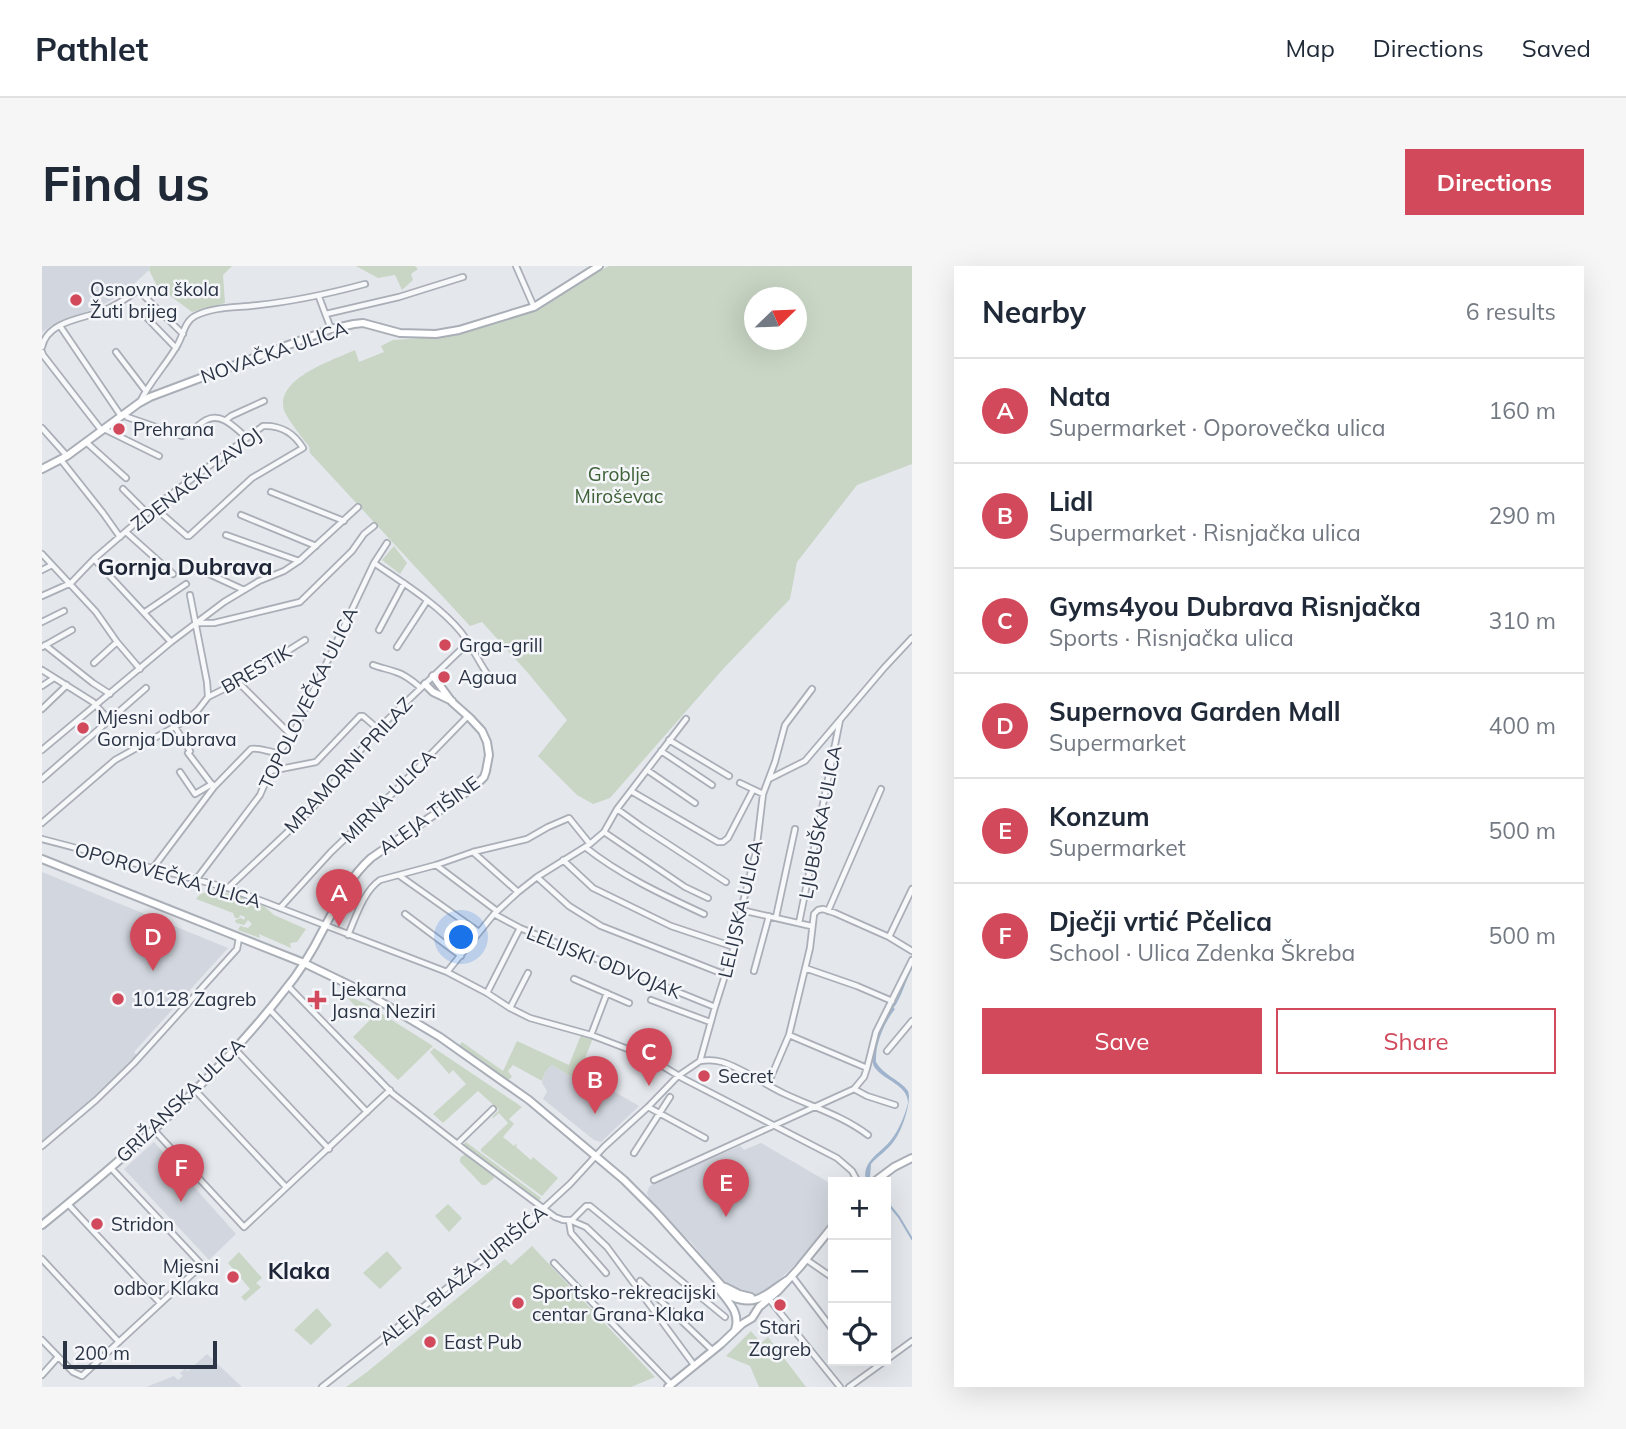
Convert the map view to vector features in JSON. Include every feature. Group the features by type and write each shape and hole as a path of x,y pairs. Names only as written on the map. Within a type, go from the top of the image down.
{"street":[{"path":"516,266 534,307"},
{"name":"NOVAČKA ULICA","path":"42,469 64,458 150,397 331,329 363,323 400,332 436,334 459,330 534,307 599,266"},
{"path":"326,314 400,297 463,277"},
{"path":"139,403 194,316 223,308 319,297 365,284"},
{"path":"159,456 103,430 43,355 43,342 50,332 60,326 117,304 138,290 183,334"},
{"path":"319,297 331,329"},
{"path":"148,319 176,348"},
{"path":"60,326 123,415 182,436 209,419 226,420 246,437"},
{"path":"116,352 145,390"},
{"path":"226,420 264,401"},
{"name":"ZDENAČKI ZAVOJ","path":"42,596 71,583 94,559 154,507 263,426 292,433 303,447 252,478 189,536 154,507"},
{"path":"42,428 120,537"},
{"path":"86,442 126,478"},
{"path":"123,489 147,513"},
{"path":"271,492 344,521"},
{"path":"42,750 171,642 244,590 299,561 358,507"},
{"path":"241,515 316,546"},
{"path":"195,624 300,602 374,526"},
{"path":"126,532 173,574"},
{"path":"226,535 299,561"},
{"name":"TOPOLOVEČKA ULICA","path":"195,881 260,795 278,753 292,736 374,563 387,543"},
{"path":"42,554 96,612 140,669"},
{"path":"94,559 171,642"},
{"path":"374,563 404,583 452,622 469,642 475,657 490,678"},
{"path":"42,570 52,565"},
{"path":"196,568 244,590"},
{"path":"379,630 404,583"},
{"path":"145,611 186,584"},
{"name":"BRESTIK","path":"190,595 208,697"},
{"path":"397,647 427,601"},
{"path":"42,622 64,611"},
{"path":"72,631 43,646 110,694"},
{"path":"769,779 804,761 912,638"},
{"name":"BRESTIK","path":"42,823 115,760 175,727 198,710 208,697 238,682 305,640"},
{"path":"94,663 117,642"},
{"name":"MRAMORNI PRILAZ","path":"228,888 310,811 378,729 469,642"},
{"path":"373,665 387,671 395,671 423,686"},
{"path":"42,670 96,705 109,720"},
{"name":"ALEJA TIŠINE","path":"303,963 344,889 364,864 450,805 484,777 488,762 482,732 452,702 433,676"},
{"path":"42,687 54,678"},
{"path":"238,682 292,736"},
{"path":"42,709 67,685"},
{"name":"ALEJA TIŠINE","path":"423,686 452,702"},
{"path":"42,779 146,688"},
{"name":"LELIJSKA ULICA","path":"700,1061 734,947 756,852 763,794 785,725 812,689"},
{"path":"270,771 316,762 359,716 363,716 378,729"},
{"name":"MIRNA ULICA","path":"280,908 331,852 468,716"},
{"path":"447,972 479,932 518,892 604,832 617,808 686,719"},
{"name":"LJUBUŠKA ULICA","path":"799,923 840,720"},
{"path":"175,727 213,786"},
{"path":"669,740 729,776"},
{"path":"153,868 213,786 251,749 278,753"},
{"path":"661,751 712,785"},
{"path":"647,770 695,803"},
{"path":"180,772 195,794 213,786"},
{"path":"740,783 763,794"},
{"name":"LJUBUŠKA ULICA","path":"828,911 881,789"},
{"path":"631,791 718,842 723,842 754,790"},
{"path":"617,808 726,882"},
{"path":"348,935 359,909 373,886 380,880 527,839 569,818 587,846 601,860 704,914"},
{"path":"754,971 772,916 794,829"},
{"path":"604,832 685,887 708,898"},
{"name":"OPOROVEČKA ULICA","path":"42,839 228,888 447,972 487,993 510,1009 539,1021 591,1035 650,1058 678,1076 836,1158 855,1177"},
{"path":"473,852 518,892"},
{"path":"42,859 303,963 366,993 440,1037 529,1100 596,1156 647,1203 735,1299 759,1300 790,1277"},
{"path":"563,860 593,888 671,926 734,947"},
{"name":"LELIJSKI ODVOJAK","path":"436,865 496,913 520,928 715,1007"},
{"path":"399,876 479,932"},
{"path":"537,877 569,906 601,926 726,975"},
{"path":"889,937 912,889"},
{"path":"741,910 811,926"},
{"name":"LJUBUŠKA ULICA","path":"766,1084 789,1035 806,968 811,926 818,910 828,911 889,937 912,951"},
{"path":"405,914 461,956"},
{"path":"487,993 520,928"},
{"path":"42,1146 134,1063 237,949 239,938"},
{"path":"654,1180 853,1089 862,1081 876,1032 912,960"},
{"name":"GRIŽANSKA ULICA","path":"42,1225 111,1168 195,1090 270,1010 303,963"},
{"path":"806,968 892,1001"},
{"path":"510,1009 528,973"},
{"path":"574,979 629,1003"},
{"path":"288,986 390,1090 555,1217 586,1227 607,1247 694,1365"},
{"path":"591,1035 607,993"},
{"path":"651,1000 710,1022"},
{"path":"270,1010 367,1112"},
{"path":"887,1051 912,1021"},
{"path":"789,1035 867,1068"},
{"path":"234,1048 329,1149"},
{"path":"678,1076 700,1061 720,1061 784,1094 849,1122 868,1135"},
{"name":"ALEJA BLAŽA JURIŠIĆA","path":"322,1387 444,1292 544,1209 678,1076"},
{"path":"853,1089 895,1105"},
{"path":"195,1090 286,1187"},
{"path":"153,1129 244,1227 390,1090"},
{"path":"634,1153 670,1097"},
{"path":"648,1107 705,1138"},
{"path":"457,1144 493,1109"},
{"path":"881,1177 912,1158"},
{"path":"42,1340 73,1373 84,1375 202,1265 111,1168"},
{"path":"68,1204 161,1303"},
{"path":"570,1220 586,1206 590,1206 725,1317"},
{"path":"570,1220 572,1233 606,1273"},
{"path":"671,1384 752,1318 828,1232"},
{"path":"42,1259 119,1342"},
{"path":"807,1259 828,1274"},
{"path":"554,1263 671,1384 680,1387"},
{"path":"706,1269 736,1313 743,1321 747,1320"},
{"path":"790,1277 828,1324"},
{"path":"718,1281 742,1295 754,1297 772,1290"},
{"path":"640,1282 713,1351"},
{"path":"769,1298 840,1387"},
{"path":"734,1332 736,1304 745,1300"},
{"path":"745,1300 754,1305 755,1312"},
{"path":"891,1356 912,1341"},
{"path":"42,1375 58,1357"},
{"path":"849,1387 877,1366"}],"shaded area":[{"name":"Osnovna škola Žuti brijeg","path":"42,266 150,266 124,293 42,332"},
{"path":"42,872 228,948 134,1052 138,1057 106,1088 42,1141"},
{"path":"552,1065 579,1081 584,1074 639,1106 601,1142 594,1140 543,1099 547,1091 542,1083 545,1072"},
{"path":"154,1142 236,1234 209,1260 124,1169"},
{"path":"761,1143 828,1182 828,1225 798,1262 768,1290 753,1295 736,1292 725,1284 691,1242 650,1202 647,1193 655,1182 740,1146 744,1150"},
{"path":"207,1354 242,1387 146,1387 174,1376 178,1380 183,1376 180,1373 185,1369 188,1371"}],"green space":[{"path":"150,266 232,266 223,275 225,303 192,312 157,286 149,270"},
{"path":"356,266 415,266 418,269 411,274 413,280 402,290 395,275 378,278"},
{"name":"Groblje Miroševac","path":"609,266 912,266 912,464 857,485 797,562 790,599 724,668 610,798 593,804 577,795 538,756 567,720 482,622 470,626 310,453 309,446 284,410 288,389 297,380 355,350 359,362 384,352 381,346 393,340 453,336 540,309 572,286"},
{"path":"394,546 407,563 400,574 382,560"},
{"path":"201,893 217,896 227,893 251,900 274,915 306,929 297,942 290,943 291,948 259,934 260,938 238,930 240,926 248,928 252,924 248,920 244,925 236,923 235,920 244,920 245,917 240,915 235,918 233,913 196,899"},
{"path":"344,994 368,1005 433,1046 398,1080 353,1037 369,1021"},
{"path":"581,1035 593,1038 580,1071 584,1074 582,1083 552,1065 545,1072 542,1081 513,1065 508,1071 512,1077 508,1080 459,1046 462,1042 503,1071 517,1041 569,1065"},
{"path":"434,1048 522,1107 509,1119 514,1124 503,1137 514,1146 517,1143 516,1147 531,1160 533,1157 558,1178 542,1196 481,1151 508,1123 499,1113 492,1117 499,1110 478,1091 443,1123 433,1114 466,1084 453,1070 449,1074 430,1052"},
{"path":"466,1142 541,1198 539,1201 465,1148"},
{"path":"464,1155 493,1174 494,1178 482,1185 460,1162"},
{"path":"448,1204 462,1218 449,1232 435,1216"},
{"name":"Sportsko-rekreacijski centar Grana-Klaka","path":"532,1246 655,1377 631,1387 346,1387 505,1259 511,1265"},
{"path":"387,1251 402,1268 380,1289 363,1273"},
{"path":"239,1252 262,1278 256,1283 261,1287 245,1301 241,1297 250,1289 228,1263"},
{"path":"317,1308 332,1325 311,1345 294,1330"},
{"path":"751,1331 761,1343 768,1337 806,1387 759,1387 750,1366 726,1356"}],"water":[{"path":"891,1006 895,1009 881,1034 876,1062 908,1091 909,1102 897,1136 871,1164 870,1177 865,1177 869,1163 894,1136 908,1103 904,1092 879,1072 872,1062 876,1037"}],"waterway":[{"path":"893,1007 912,967"},
{"path":"891,1207 912,1239"}],"place":[{"name":"Osnovna škola Žuti brijeg","path":"76,300"},
{"name":"Prehrana","path":"119,429"},
{"name":"Grga-grill","path":"445,645"},
{"name":"Agaua","path":"444,677"},
{"name":"Mjesni odbor Gornja Dubrava","path":"83,728"},
{"name":"Nata","path":"339,927"},
{"name":"Supernova Garden Mall","path":"153,971"},
{"name":"10128 Zagreb","path":"118,999"},
{"name":"Ljekarna Jasna Neziri","path":"317,1000"},
{"name":"Secret","path":"704,1076"},
{"name":"Gyms4you Dubrava Risnjačka","path":"649,1086"},
{"name":"Lidl","path":"595,1114"},
{"name":"Dječji vrtić Pčelica","path":"181,1202"},
{"name":"Konzum","path":"726,1217"},
{"name":"Stridon","path":"97,1224"},
{"name":"Mjesni odbor Klaka","path":"233,1277"},
{"name":"Sportsko-rekreacijski centar Grana-Klaka","path":"518,1303"},
{"name":"Stari Zagreb","path":"780,1305"},
{"name":"East Pub","path":"430,1342"}],"district":[{"name":"Gornja Dubrava","path":"185,567"},
{"name":"Klaka","path":"299,1271"}]}
